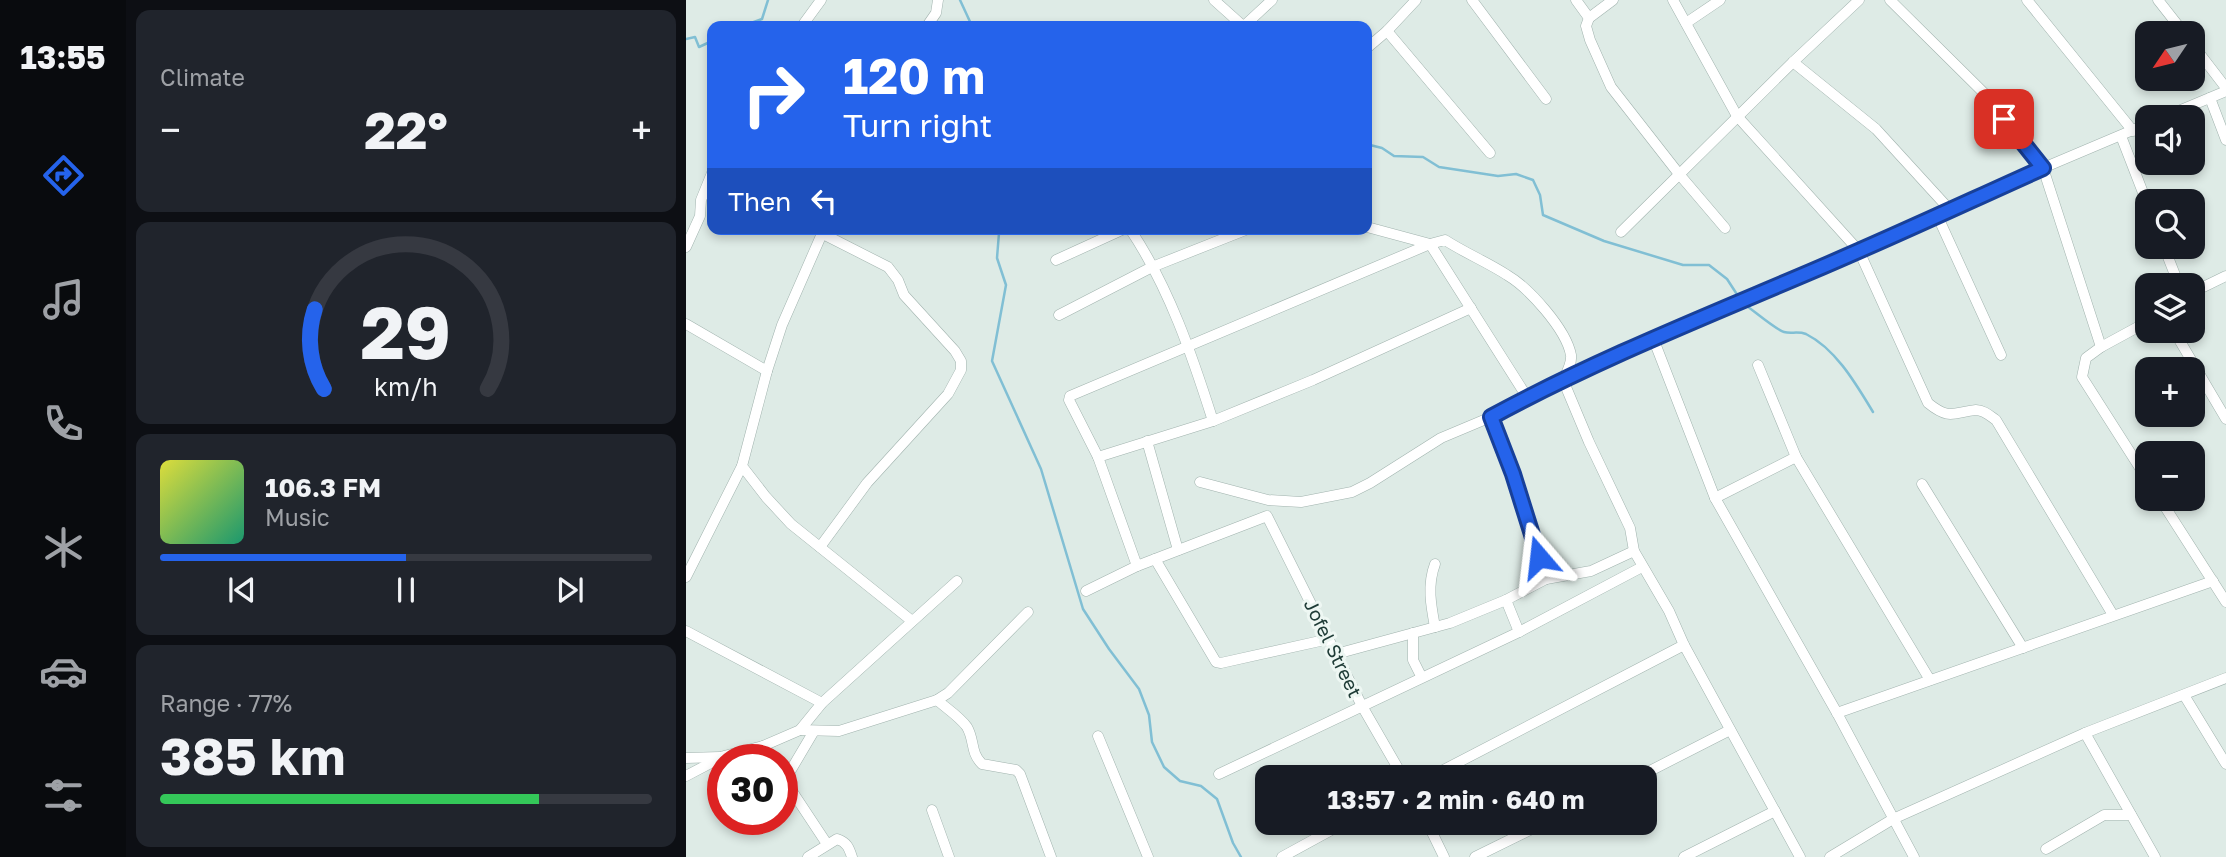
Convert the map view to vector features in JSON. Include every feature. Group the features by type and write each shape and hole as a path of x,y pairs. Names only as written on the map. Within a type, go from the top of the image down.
{"street":[{"path":"806,21 821,0"},
{"path":"930,21 936,13 938,0"},
{"path":"1214,0 1238,21"},
{"path":"1249,21 1272,0"},
{"path":"1372,44 1416,0"},
{"path":"1472,0 1546,99"},
{"path":"1576,0 1588,18"},
{"path":"1613,0 1588,18 1586,26 1611,87 1725,228"},
{"path":"1673,0 1737,116 1859,251 1928,403 1948,414 1977,410 1996,421 2113,615"},
{"path":"1686,23 1720,0"},
{"path":"1620,232 1859,0"},
{"path":"1890,0 1988,97 2043,168 2101,347"},
{"path":"1200,482 1268,500 1301,502 1352,492 1426,446 1653,338 2133,131 2027,0"},
{"path":"2158,0 2175,21"},
{"path":"1387,31 1490,153"},
{"path":"2192,105 2226,89 2205,61"},
{"path":"1794,62 1876,129 1950,210"},
{"path":"2210,97 2226,140"},
{"path":"2121,136 2142,189"},
{"path":"686,247 700,216 701,200 707,185"},
{"path":"1937,215 2001,355"},
{"path":"1372,228 1430,244 1527,397"},
{"path":"686,577 742,466 782,325 823,235"},
{"path":"820,547 867,483 948,394 961,370 961,361 955,351 904,295 898,280 888,267 829,235"},
{"path":"1056,261 1111,235"},
{"path":"1133,235 1152,267 1189,346 1213,421"},
{"path":"1059,315 1152,267 1233,235"},
{"path":"1137,566 1098,457 1069,400 1070,396 1445,240 1510,276 1533,297 1567,343 1571,363 1563,380 1630,528 1634,551 1669,611 1800,857"},
{"path":"2205,286 2226,276"},
{"path":"1098,457 1213,421 1313,380 1471,308"},
{"path":"686,324 767,371"},
{"path":"2135,329 2086,358 2082,377 2135,460"},
{"path":"1653,338 1715,498 1837,713 1914,857"},
{"path":"2181,343 2226,419"},
{"path":"1758,365 1796,457 1930,680"},
{"path":"1491,417 1513,474 1546,579"},
{"path":"1086,591 1178,550 1147,441"},
{"path":"1715,498 1796,457"},
{"path":"742,466 791,524 912,621"},
{"path":"1922,484 2023,648"},
{"path":"2168,511 2226,602"},
{"name":"Jofel Street","path":"1178,550 1267,516 1362,706 1396,765"},
{"path":"1336,654 1435,627 1506,600 1546,579 1591,571 1634,551"},
{"path":"1155,559 1216,662 1329,639"},
{"path":"1435,564 1430,577 1435,627"},
{"path":"1219,774 1518,632 1642,567"},
{"path":"768,744 800,730 822,703 957,581"},
{"path":"1837,713 2213,582"},
{"path":"1506,600 1518,632"},
{"path":"800,730 839,732 937,700 948,693 1028,612"},
{"path":"686,630 822,703"},
{"path":"1413,633 1413,660 1421,677"},
{"path":"1453,765 1685,645"},
{"path":"1830,857 1894,819 2085,733 2226,678"},
{"path":"2184,695 2226,764"},
{"path":"937,700 967,727 973,752 982,764 1016,770 1020,774 1051,857"},
{"path":"1657,767 1730,730"},
{"path":"798,757 814,732"},
{"path":"2085,733 2155,857"},
{"path":"1098,736 1148,857"},
{"path":"686,758 707,757"},
{"path":"686,776 707,765"},
{"path":"798,799 827,844"},
{"path":"932,810 949,857"},
{"path":"1684,857 1775,811"},
{"path":"2046,849 2104,815 2131,815"},
{"path":"1282,857 1322,835"},
{"path":"1433,835 1444,857"},
{"path":"1475,857 1520,835"},
{"path":"808,857 837,839 849,847 852,857"}],"waterway":[{"path":"757,21 762,19 768,0"},
{"path":"960,0 970,21"},
{"path":"686,39 695,37 699,47 707,43"},
{"path":"1372,146 1394,156 1423,157 1439,167 1498,176 1516,174 1533,180 1540,195 1543,215 1604,241 1683,265 1709,265 1727,279 1740,299"},
{"path":"999,235 997,258 1006,285 992,361 1041,469 1083,609 1139,689 1149,715 1152,742 1164,767 1180,781 1201,786 1217,799 1241,857"},
{"path":"1744,304 1780,330 1806,334 1827,349 1844,368 1873,412"}],"route":[{"path":"1539,557 1500,436 1491,417 1527,397 1653,338 1859,251 2043,168 2004,119"}]}
